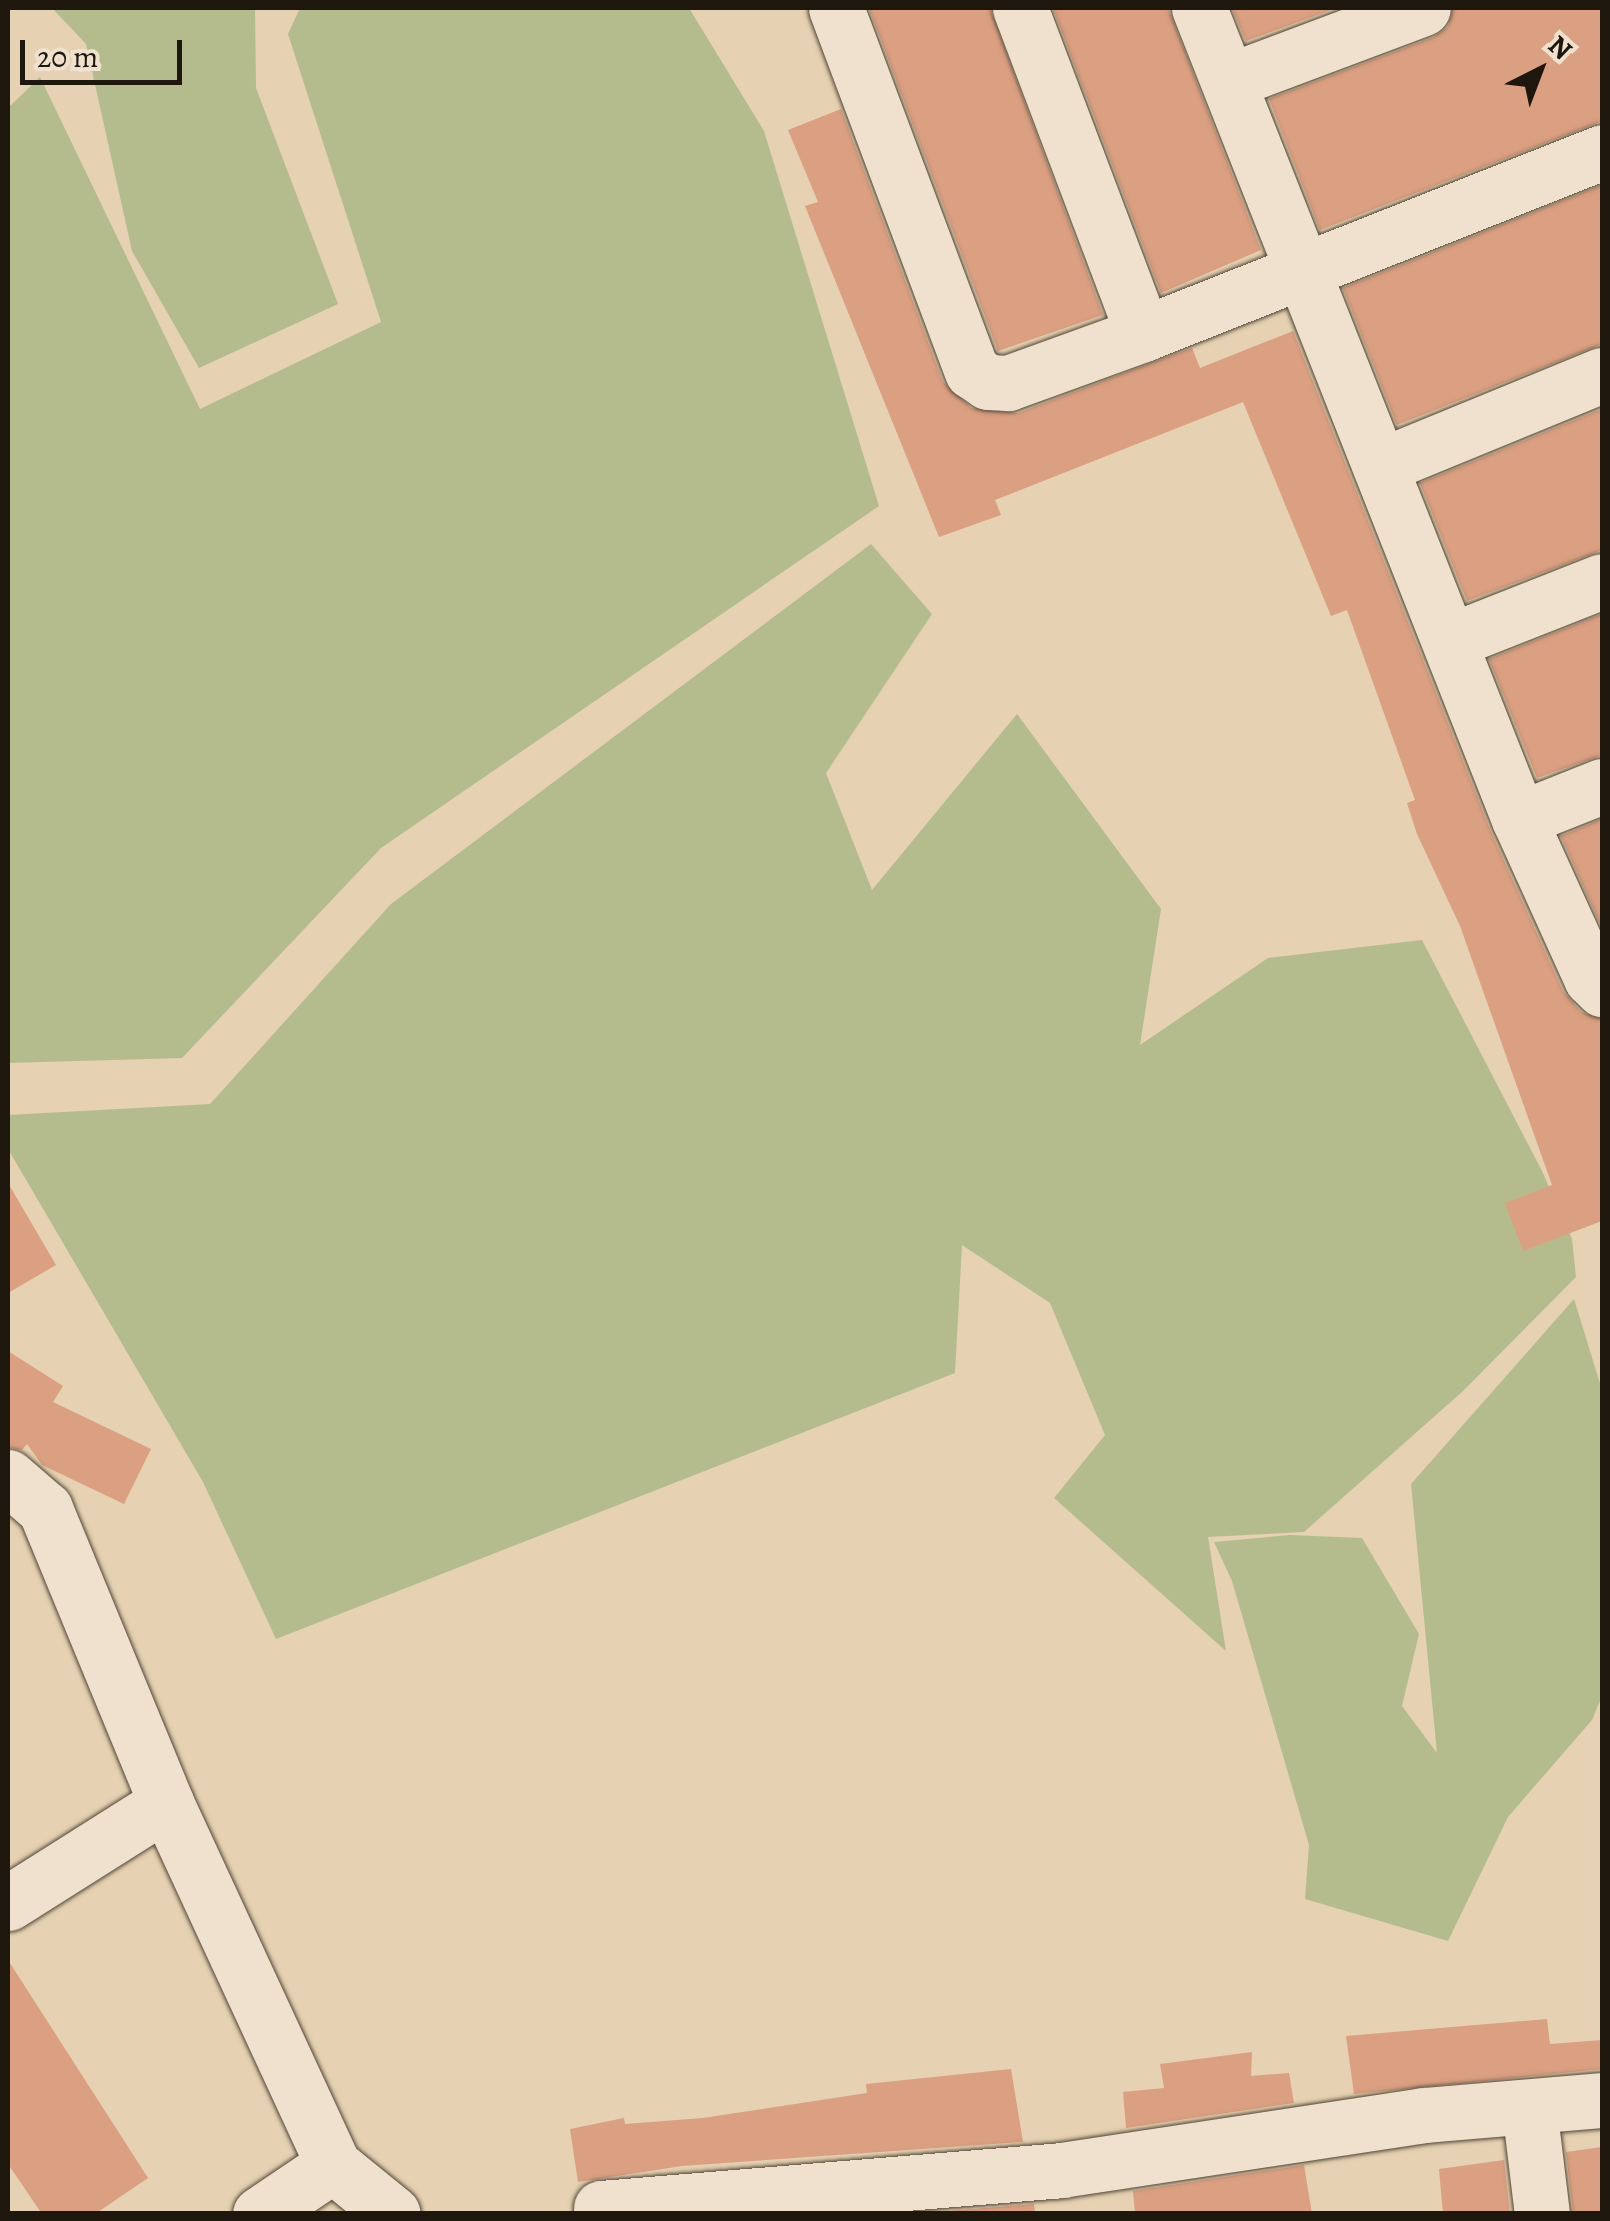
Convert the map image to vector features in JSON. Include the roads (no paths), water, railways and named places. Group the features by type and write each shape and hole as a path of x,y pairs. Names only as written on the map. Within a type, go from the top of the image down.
{"street":[{"path":"836,8 972,370 988,382 1008,383 1143,334 1602,152"},
{"path":"1020,8 1143,334"},
{"path":"1199,8 1519,819 1591,978 1602,989"},
{"path":"1229,81 1423,8"},
{"path":"1380,466 1602,375"},
{"path":"1450,641 1602,581"},
{"path":"1519,819 1602,786"},
{"path":"8,1477 46,1509 166,1802 333,2165 393,2214"},
{"path":"8,1902 166,1802"},
{"path":"602,2208 1062,2192 1424,2115 1602,2100"},
{"path":"1529,2107 1542,2214"},
{"path":"260,2214 333,2165"}]}
